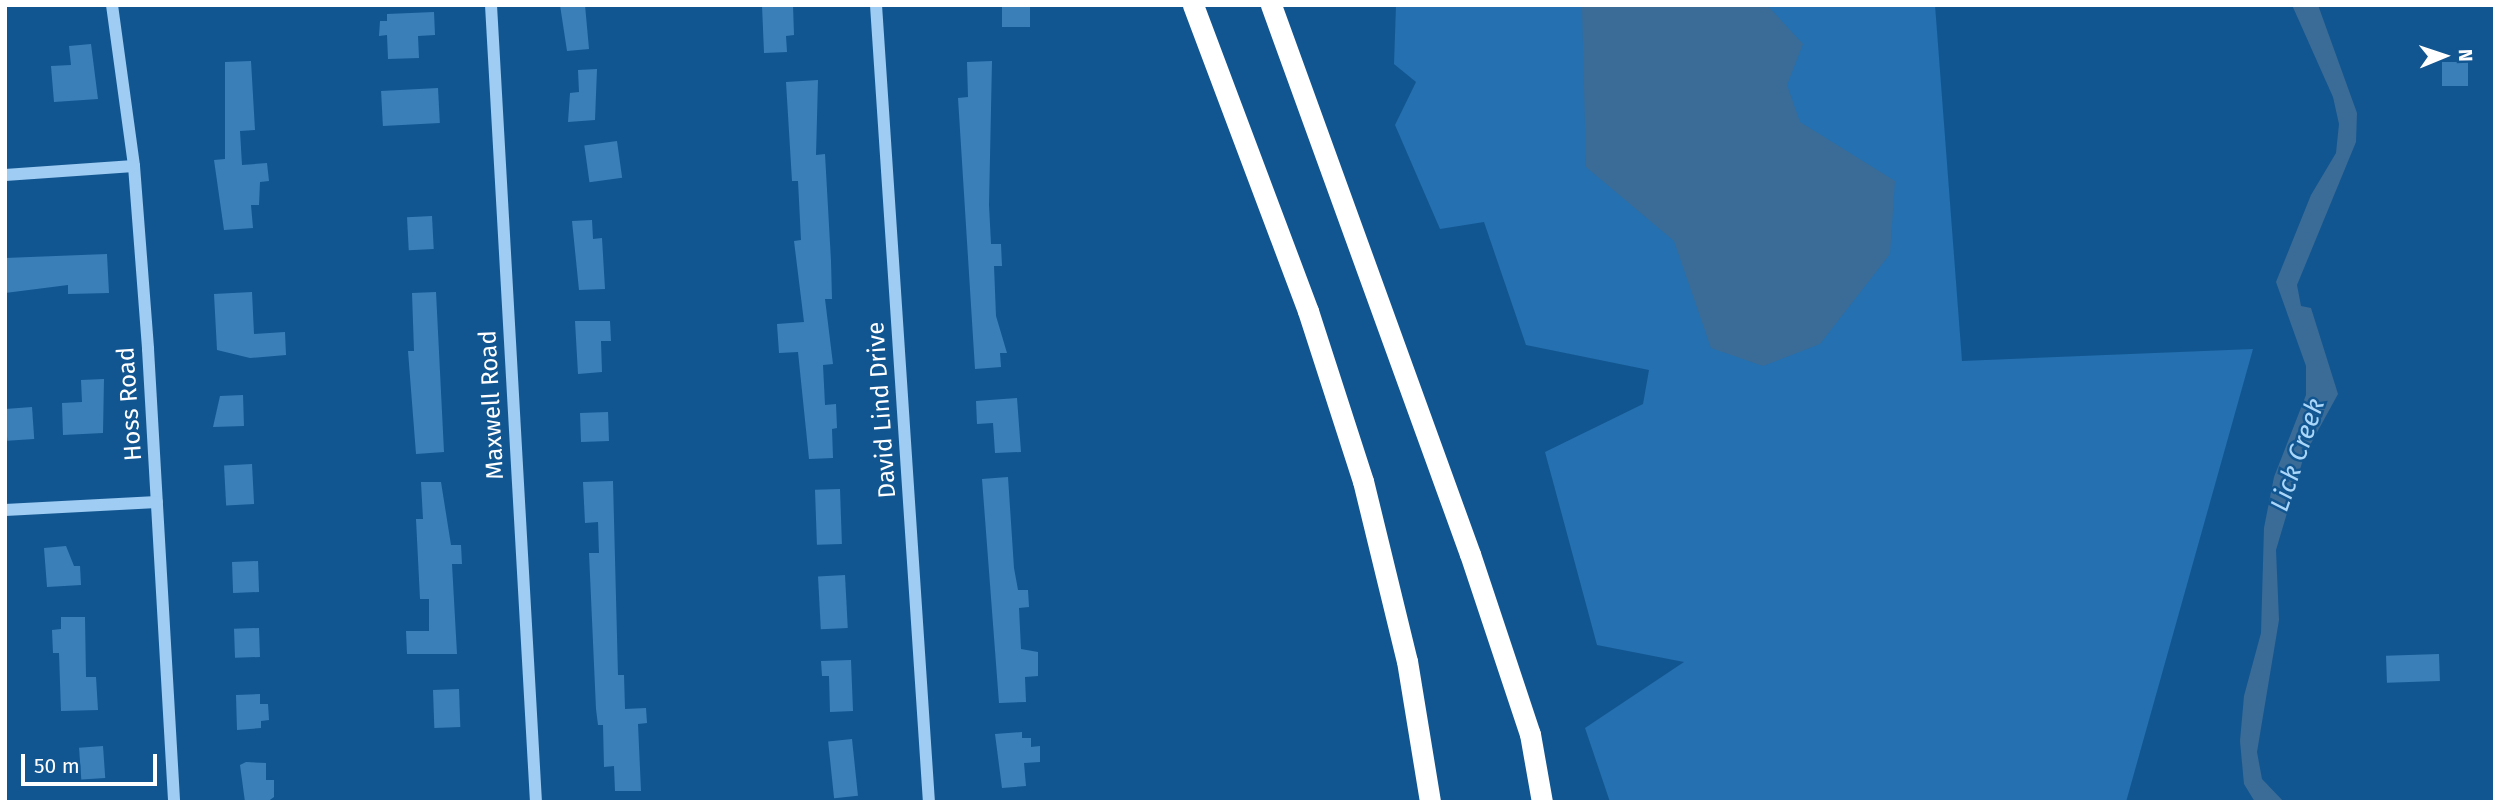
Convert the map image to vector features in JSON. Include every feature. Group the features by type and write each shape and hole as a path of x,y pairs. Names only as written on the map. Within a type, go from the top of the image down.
{"highway":[{"path":"1193,5 1308,311 1363,481 1407,661 1430,802"},
{"path":"1271,5 1470,554 1530,734 1542,802"}],"street":[{"name":"Hoss Road","path":"112,5 134,166 158,502 174,802"},
{"name":"Maxwell Road","path":"491,5 536,802"},
{"name":"David Lind Drive","path":"875,10 929,802"},
{"path":"5,175 134,166"},
{"path":"5,510 158,502"}],"shaded area":[{"path":"1396,5 1935,5 1962,361 2253,349 2126,802 1610,802 1585,728 1684,662 1597,645 1545,452 1643,404 1649,370 1526,345 1484,222 1440,229 1395,125 1416,82 1394,64"}],"water":[{"path":"1767,5 1803,44 1787,85 1800,122 1895,181 1890,254 1820,344 1763,366 1711,348 1674,241 1586,167 1582,6"},
{"name":"Lick Creek","path":"2292,5 2318,5 2357,113 2356,142 2297,285 2301,306 2311,308 2338,394 2304,456 2276,550 2279,620 2257,752 2262,779 2284,802 2255,802 2244,784 2240,741 2244,696 2261,633 2264,528 2274,477 2306,395 2306,366 2276,282 2311,195 2336,153 2339,124 2333,97"}],"building":[{"path":"560,5 585,5 589,49 567,51"},
{"path":"762,5 793,5 794,35 786,36 787,52 764,53"},
{"path":"1002,5 1030,5 1030,27 1002,27"},
{"path":"434,12 435,35 418,36 419,58 388,59 387,35 379,36 380,21 387,21 387,14"},
{"path":"91,44 98,99 54,102 51,66 71,65 69,46"},
{"path":"251,61 255,130 240,131 242,165 267,163 269,181 260,182 259,205 251,205 253,228 224,230 214,160 225,159 225,62"},
{"path":"992,61 989,205 991,244 1001,244 1002,266 994,266 996,316 1007,353 1000,353 1001,367 975,369 958,98 968,97 967,62"},
{"path":"2442,62 2468,62 2468,86 2442,86"},
{"path":"597,69 595,120 568,122 570,93 579,92 578,70"},
{"path":"818,80 816,155 825,154 832,299 825,299 833,364 823,365 825,405 836,404 837,428 832,429 833,458 809,459 798,352 779,353 777,324 804,322 794,241 801,240 798,181 792,181 786,82"},
{"path":"438,88 440,123 383,126 381,91"},
{"path":"617,141 622,178 589,182 584,146"},
{"path":"432,216 434,249 409,250 407,217"},
{"path":"592,220 593,239 602,238 605,289 579,290 572,221"},
{"path":"107,254 109,293 68,294 68,285 5,293 5,258"},
{"path":"252,292 254,334 285,332 286,355 250,358 217,350 214,294"},
{"path":"436,292 444,452 416,454 408,351 414,351 412,293"},
{"path":"575,321 610,321 611,341 601,341 602,372 578,374"},
{"path":"104,379 103,433 63,435 62,403 82,402 81,380"},
{"path":"243,395 244,426 213,427 220,396"},
{"path":"1017,398 1021,452 995,453 993,423 977,424 976,401"},
{"path":"32,407 34,439 7,441 5,409"},
{"path":"608,412 609,441 581,442 580,413"},
{"path":"252,464 254,504 226,505 224,465"},
{"path":"1008,477 1014,568 1018,590 1028,590 1029,607 1019,608 1021,649 1038,652 1038,676 1025,677 1026,702 999,703 982,479"},
{"path":"613,481 618,675 624,675 625,709 646,708 647,723 638,724 641,791 615,791 614,766 604,767 603,725 598,725 596,709 589,553 599,553 598,522 585,523 583,482"},
{"path":"421,482 441,482 451,545 461,545 462,564 452,564 457,654 407,654 406,631 429,631 429,599 420,599 416,519 423,519"},
{"path":"840,489 842,544 817,545 815,490"},
{"path":"66,546 74,566 80,566 81,585 47,587 44,548"},
{"path":"258,561 259,592 233,593 232,562"},
{"path":"845,575 848,628 821,629 818,576"},
{"path":"61,617 85,617 86,677 96,677 98,710 61,711 59,653 53,653 52,630 61,629"},
{"path":"259,628 260,657 235,658 234,629"},
{"path":"2439,654 2440,681 2387,683 2386,656"},
{"path":"851,660 853,711 830,712 829,676 822,676 821,661"},
{"path":"459,689 460,727 434,728 433,690"},
{"path":"260,694 260,704 268,704 269,720 261,721 261,728 237,730 236,695"},
{"path":"1022,732 1022,738 1031,738 1031,747 1040,746 1040,762 1024,763 1026,786 1002,788 995,734"},
{"path":"852,739 858,796 834,798 828,742"},
{"path":"103,746 105,778 81,780 79,748"},
{"path":"246,762 266,763 266,780 274,780 274,797 267,802 245,802 240,765"}]}
